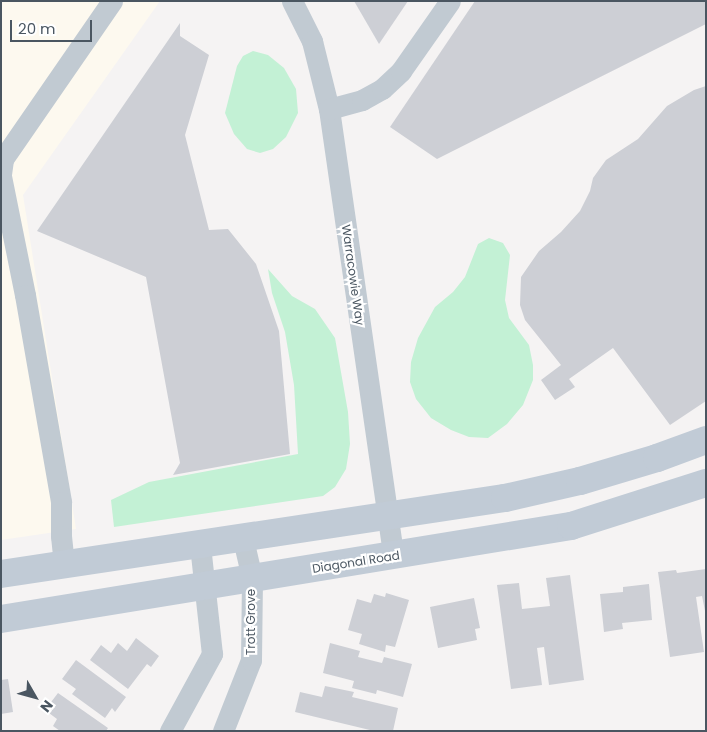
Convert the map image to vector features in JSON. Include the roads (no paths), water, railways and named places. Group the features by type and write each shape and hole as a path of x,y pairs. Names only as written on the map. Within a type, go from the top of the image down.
{"main road":[{"path":"1,574 387,518 505,498 580,480 657,458 706,440"},
{"name":"Diagonal Road","path":"1,619 571,526 706,483"}],"street":[{"path":"64,565 61,536 61,502 25,295 1,175 3,159 112,1"},
{"name":"Warracowie Way","path":"292,1 312,41 330,109 393,556"},
{"path":"330,109 362,100 382,89 401,71 450,1"},
{"name":"Trott Grove","path":"222,731 252,660 252,578 243,539"},
{"path":"170,731 212,654 200,546"}]}
